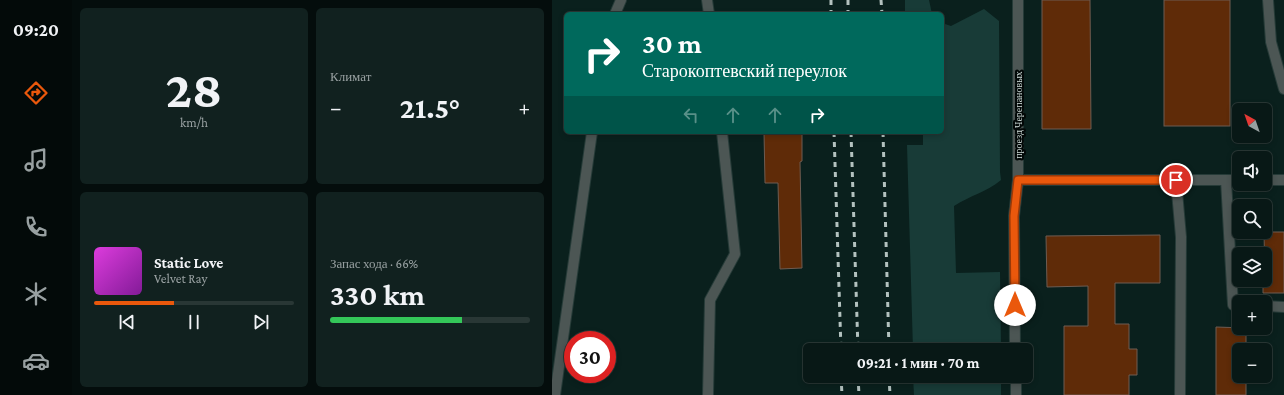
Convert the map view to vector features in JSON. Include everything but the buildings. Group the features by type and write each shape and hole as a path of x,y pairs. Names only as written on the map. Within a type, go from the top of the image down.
{"street":[{"path":"616,12 621,0"},
{"path":"707,0 709,12"},
{"name":"проезд Черепановых","path":"1015,343 1014,216 1018,180 1018,0"},
{"path":"1268,0 1271,42 1284,90"},
{"path":"555,395 592,134"},
{"path":"708,395 710,300 735,254 722,134"},
{"path":"1018,180 1232,180"},
{"path":"1176,180 1181,237 1180,395"},
{"path":"1226,180 1232,295"},
{"path":"1272,180 1284,180"},
{"path":"1272,306 1284,307"},
{"path":"1016,383 1016,395"}],"shaded area":[{"path":"905,0 929,0 932,12 905,12"},
{"path":"984,9 999,21 1001,180 954,206 956,273 1000,272 1001,343 913,343 907,145 923,145 923,134 944,134 944,24 951,26"},
{"path":"913,383 1001,383 1001,395 914,395"}],"railway":[{"path":"831,0 831,12"},
{"path":"848,0 848,12"},
{"path":"881,0 882,12"},
{"path":"834,134 841,343"},
{"path":"851,134 858,343"},
{"path":"883,134 889,343"},
{"path":"841,383 842,395"},
{"path":"858,383 859,395"},
{"path":"889,383 890,395"}],"route":[{"path":"1015,305 1014,216 1018,180 1176,180"}]}
